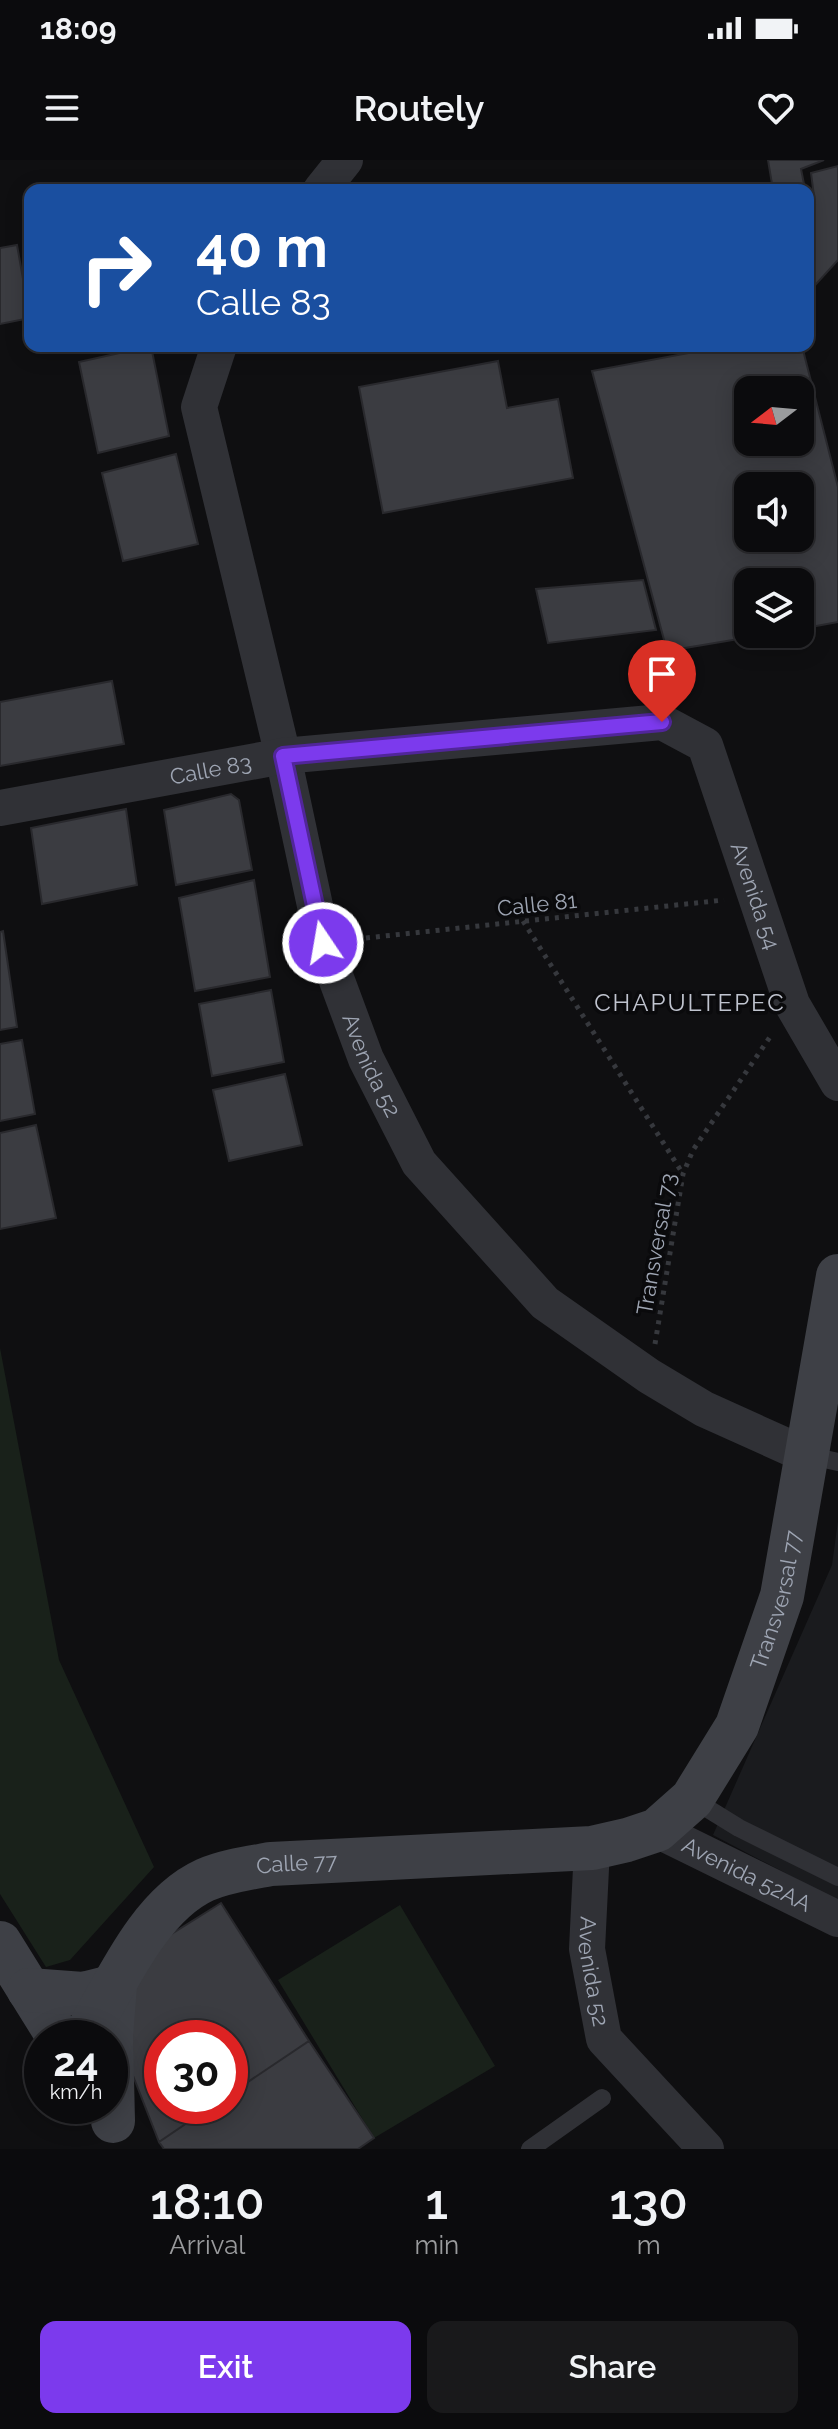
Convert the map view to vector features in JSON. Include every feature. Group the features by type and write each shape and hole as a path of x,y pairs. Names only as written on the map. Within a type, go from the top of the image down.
{"street":[{"path":"326,184 345,160"},
{"name":"Avenida 52","path":"217,352 199,407 283,756 323,943 366,1059 419,1163 545,1303 649,1376 704,1409 822,1459"},
{"name":"Calle 83","path":"0,808 283,756 662,722"},
{"name":"Avenida 54","path":"662,722 705,745 792,1004 838,1083"},
{"name":"Transversal 77","path":"592,1848 657,1830 692,1799 737,1726 782,1596 822,1459 838,1276"},
{"name":"Avenida 52AA","path":"657,1830 838,1919"},
{"name":"Avenida 52","path":"592,1848 587,1949 604,2039 706,2149"},
{"name":"Calle 77","path":"95,2020 151,1924 173,1901 204,1881 236,1870 271,1864 592,1848"},
{"path":"0,1943 48,2020"},
{"path":"29,1990 83,1994 115,1986 111,2037 113,2125"}],"lane":[{"path":"692,1799 739,1828 838,1877"},
{"path":"530,2149 602,2098"}],"path":[{"name":"Calle 81","path":"323,943 755,897"},
{"path":"523,921 683,1174"},
{"name":"Transversal 73","path":"649,1376 683,1174 693,1150 792,1004"}],"shaded area":[{"path":"0,1348 59,1660 154,1867 70,1960 46,1967 0,1894"},
{"path":"838,1521 838,1901 713,1835 832,1565"},
{"path":"400,1905 495,2066 374,2138 278,1980"}],"building":[{"path":"768,160 824,160 801,169 804,184 772,184"},
{"path":"838,166 838,260 814,286 815,204 811,173"},
{"path":"17,245 24,284 24,319 0,324 0,248"},
{"path":"124,352 152,352 169,436 98,453 79,362"},
{"path":"694,352 804,352 810,376 734,376 734,456 814,456 814,393 838,487 838,622 814,626 814,568 734,568 734,640 667,651 592,371"},
{"path":"498,361 507,408 558,399 573,478 383,513 359,387"},
{"path":"176,454 198,544 123,561 102,473"},
{"path":"643,580 656,630 548,643 536,589"},
{"path":"112,681 124,744 0,766 0,702"},
{"path":"231,794 239,800 252,870 176,885 164,810"},
{"path":"126,809 137,885 42,904 31,828"},
{"path":"254,880 270,977 195,991 179,898"},
{"path":"3,931 17,1027 0,1030 0,932"},
{"path":"271,990 284,1062 212,1076 199,1004"},
{"path":"22,1040 35,1114 0,1121 0,1044"},
{"path":"285,1074 302,1145 229,1161 213,1090"},
{"path":"36,1125 56,1218 0,1229 0,1133"},
{"path":"221,1903 309,2041 248,2082 248,2020 144,2020 144,2104 128,2063 128,2020 125,2020 146,1950"},
{"path":"309,2041 374,2138 358,2149 164,2149 159,2142 186,2124 248,2124 248,2082"},
{"path":"152,2124 186,2124 159,2142"}],"district":[{"name":"CHAPULTEPEC","path":"690,1003"}],"route":[{"path":"323,943 283,756 662,722"}]}
